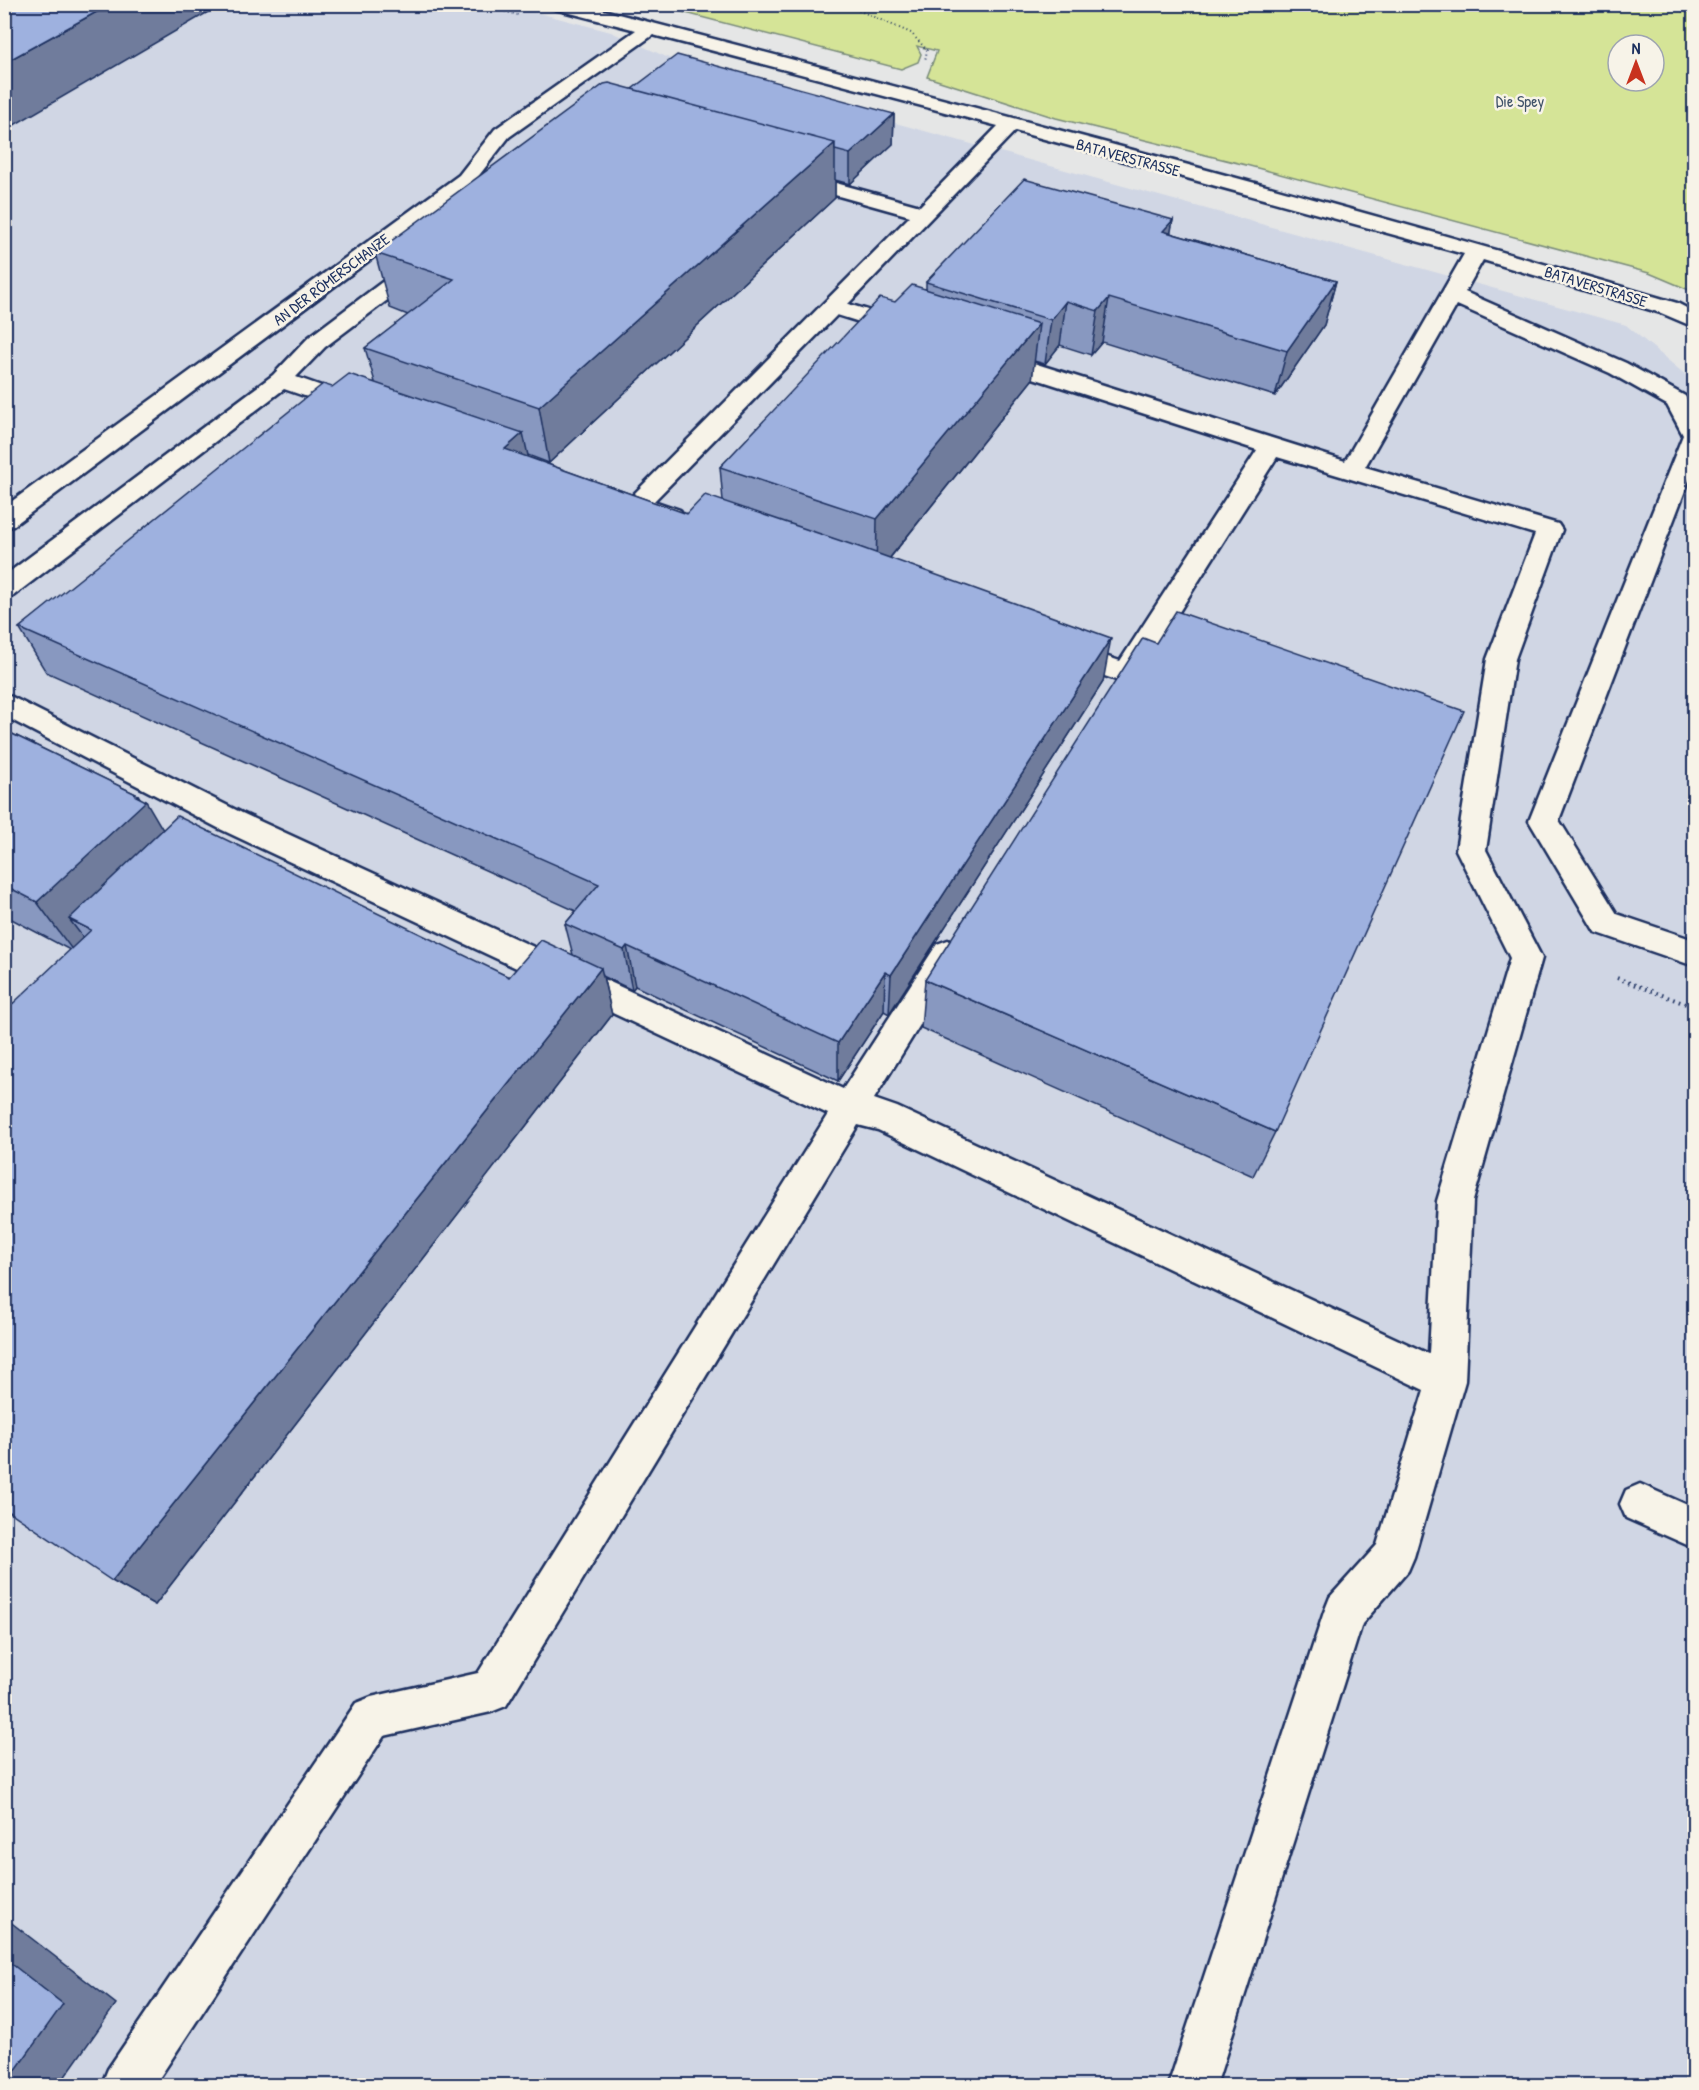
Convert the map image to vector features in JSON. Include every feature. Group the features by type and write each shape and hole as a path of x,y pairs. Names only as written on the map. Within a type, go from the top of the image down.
{"street":[{"name":"BATAVERSTRASSE","path":"557,4 895,92 1476,251 1669,308 1695,320"},
{"name":"AN DER RÖMERSCHANZE","path":"4,520 466,179 502,133 649,29"},
{"path":"692,523 626,500 834,306 1010,125"},
{"path":"775,172 925,214"},
{"path":"4,590 281,380 317,342 438,251"},
{"path":"1351,471 1476,251"},
{"path":"1452,294 1618,368 1677,401 1695,436 1544,821 1606,922 1695,953"},
{"path":"834,306 924,335"},
{"path":"969,350 1271,447 1549,530 1501,659 1471,850 1526,958 1455,1201 1446,1381 1394,1557 1346,1612 1192,2085"},
{"path":"281,380 381,415"},
{"path":"1037,643 1120,683 1271,447"},
{"path":"4,703 231,821 850,1108 885,1117 1446,1381"},
{"path":"206,845 231,821"},
{"path":"125,2085 371,1718 491,1691 850,1108 966,926"},
{"path":"1640,1504 1695,1528"}],"path":[{"path":"844,4 911,33 927,50 924,64 895,92"},
{"path":"1651,4 1695,14"}],"shaded area":[{"path":"5,5 508,5 611,32 682,64 1626,325 1694,382 1694,2085 5,2086"}],"green space":[{"name":"Die Spey","path":"655,5 1694,5 1694,292 1649,273 1246,165 1056,118 927,77 937,51 917,46 921,54 918,62 901,69"}],"building":[{"path":"4,4 111,4 4,63"},
{"path":"677,55 894,114 850,154 835,150 835,143 632,89"},
{"path":"609,83 835,143 539,407 365,348 454,279 375,253 604,84"},
{"path":"1024,179 1173,220 1163,231 1336,281 1287,351 1109,298 1098,311 1066,301 1051,320 926,282"},
{"path":"912,285 1039,324 877,519 720,467 880,298 895,302"},
{"path":"349,374 523,433 505,449 687,514 705,495 862,548 1111,638 891,975 885,972 838,1043 627,946 624,950 565,924 599,884 19,628 323,384 332,387"},
{"path":"1176,611 1464,711 1275,1132 925,980 1143,638 1156,643"},
{"path":"4,730 146,801 37,902 4,885"},
{"path":"177,816 509,977 541,940 601,968 112,1581 4,1508 4,1012 91,930 69,919"},
{"path":"4,1958 63,2004 5,2085 4,2085"}]}
